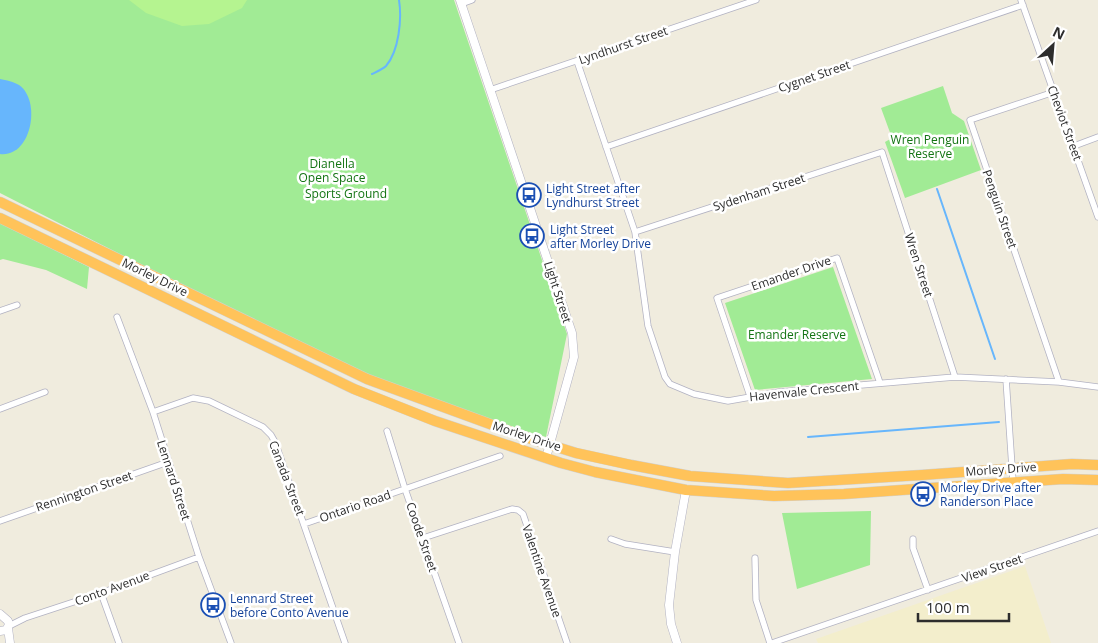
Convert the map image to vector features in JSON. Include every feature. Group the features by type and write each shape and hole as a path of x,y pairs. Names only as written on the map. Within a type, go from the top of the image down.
{"highway":[{"name":"Morley Drive","path":"0,202 367,380 576,453 690,476 788,483 1072,464 1098,464"},
{"name":"Morley Drive","path":"0,218 354,389 435,421 546,458 595,472 686,490 774,496 822,496 1063,479 1098,480"}],"street":[{"path":"460,2 472,0"},
{"name":"Lyndhurst Street","path":"490,90 756,0"},
{"name":"Light Street","path":"460,2 572,333 574,356 546,458"},
{"name":"Cheviot Street","path":"1022,2 1098,217"},
{"name":"Cygnet Street","path":"606,147 1022,2"},
{"name":"Havenvale Crescent","path":"576,61 635,232 648,326 665,377 670,384 694,394 728,401 750,396 955,377 1059,382 1098,386"},
{"name":"Penguin Street","path":"1054,92 970,120 1059,382"},
{"path":"1074,146 1098,137"},
{"name":"Sydenham Street","path":"635,232 882,152"},
{"name":"Wren Street","path":"882,152 955,377"},
{"name":"Emander Drive","path":"750,396 717,298 837,258 880,383"},
{"path":"0,311 17,305"},
{"name":"Lennard Street","path":"117,317 153,412 200,557 231,643"},
{"path":"1006,379 1013,482"},
{"path":"0,409 46,392"},
{"name":"Canada Street","path":"153,412 193,398 209,401 263,427 271,435 345,643"},
{"name":"Coode Street","path":"387,431 405,489 459,643"},
{"name":"Ontario Road","path":"304,524 500,456"},
{"name":"Rennington Street","path":"0,521 168,462"},
{"path":"677,643 671,624 669,606 675,552 686,490"},
{"name":"Valentine Avenue","path":"423,538 512,508 518,510 523,514 567,643"},
{"name":"View Street","path":"771,643 1098,531"},
{"path":"913,539 913,548 928,590"},
{"path":"611,540 675,552"},
{"name":"Conto Avenue","path":"4,625 101,593 200,557"},
{"path":"755,558 756,600 771,643"},
{"path":"101,593 119,643"},
{"path":"4,625 5,643"},
{"path":"4,625 10,643"}],"shaded area":[{"path":"1025,566 1051,643 818,643 816,639"}],"green space":[{"name":"Dianella Open Space","path":"0,0 454,0 567,334 546,437 505,425 368,375 153,271 0,193"},
{"path":"129,0 247,0 242,8 209,24 182,26 146,13"},
{"name":"Wren Penguin Reserve","path":"943,86 952,113 964,121 981,170 905,198 885,142 892,138 881,108"},
{"path":"0,223 89,267 87,289 46,270 3,259 0,260"},
{"name":"Emander Reserve","path":"833,267 872,379 755,390 725,303"},
{"path":"871,511 870,565 797,589 782,513"}],"water":[{"path":"0,79 19,85 26,93 30,103 31,115 30,127 26,138 19,147 11,153 0,154"}],"waterway":[{"path":"372,74 386,66 397,44 400,25 399,0"},
{"path":"937,189 995,359"},
{"path":"808,437 999,422"}],"place":[{"name":"Light Street after Lyndhurst Street","path":"529,195"},
{"name":"Light Street after Morley Drive","path":"532,236"},
{"name":"Morley Drive after Randerson Place","path":"923,494"},
{"name":"Lennard Street before Conto Avenue","path":"213,605"}],"park label":[{"name":"Sports Ground","path":"346,193"}]}
